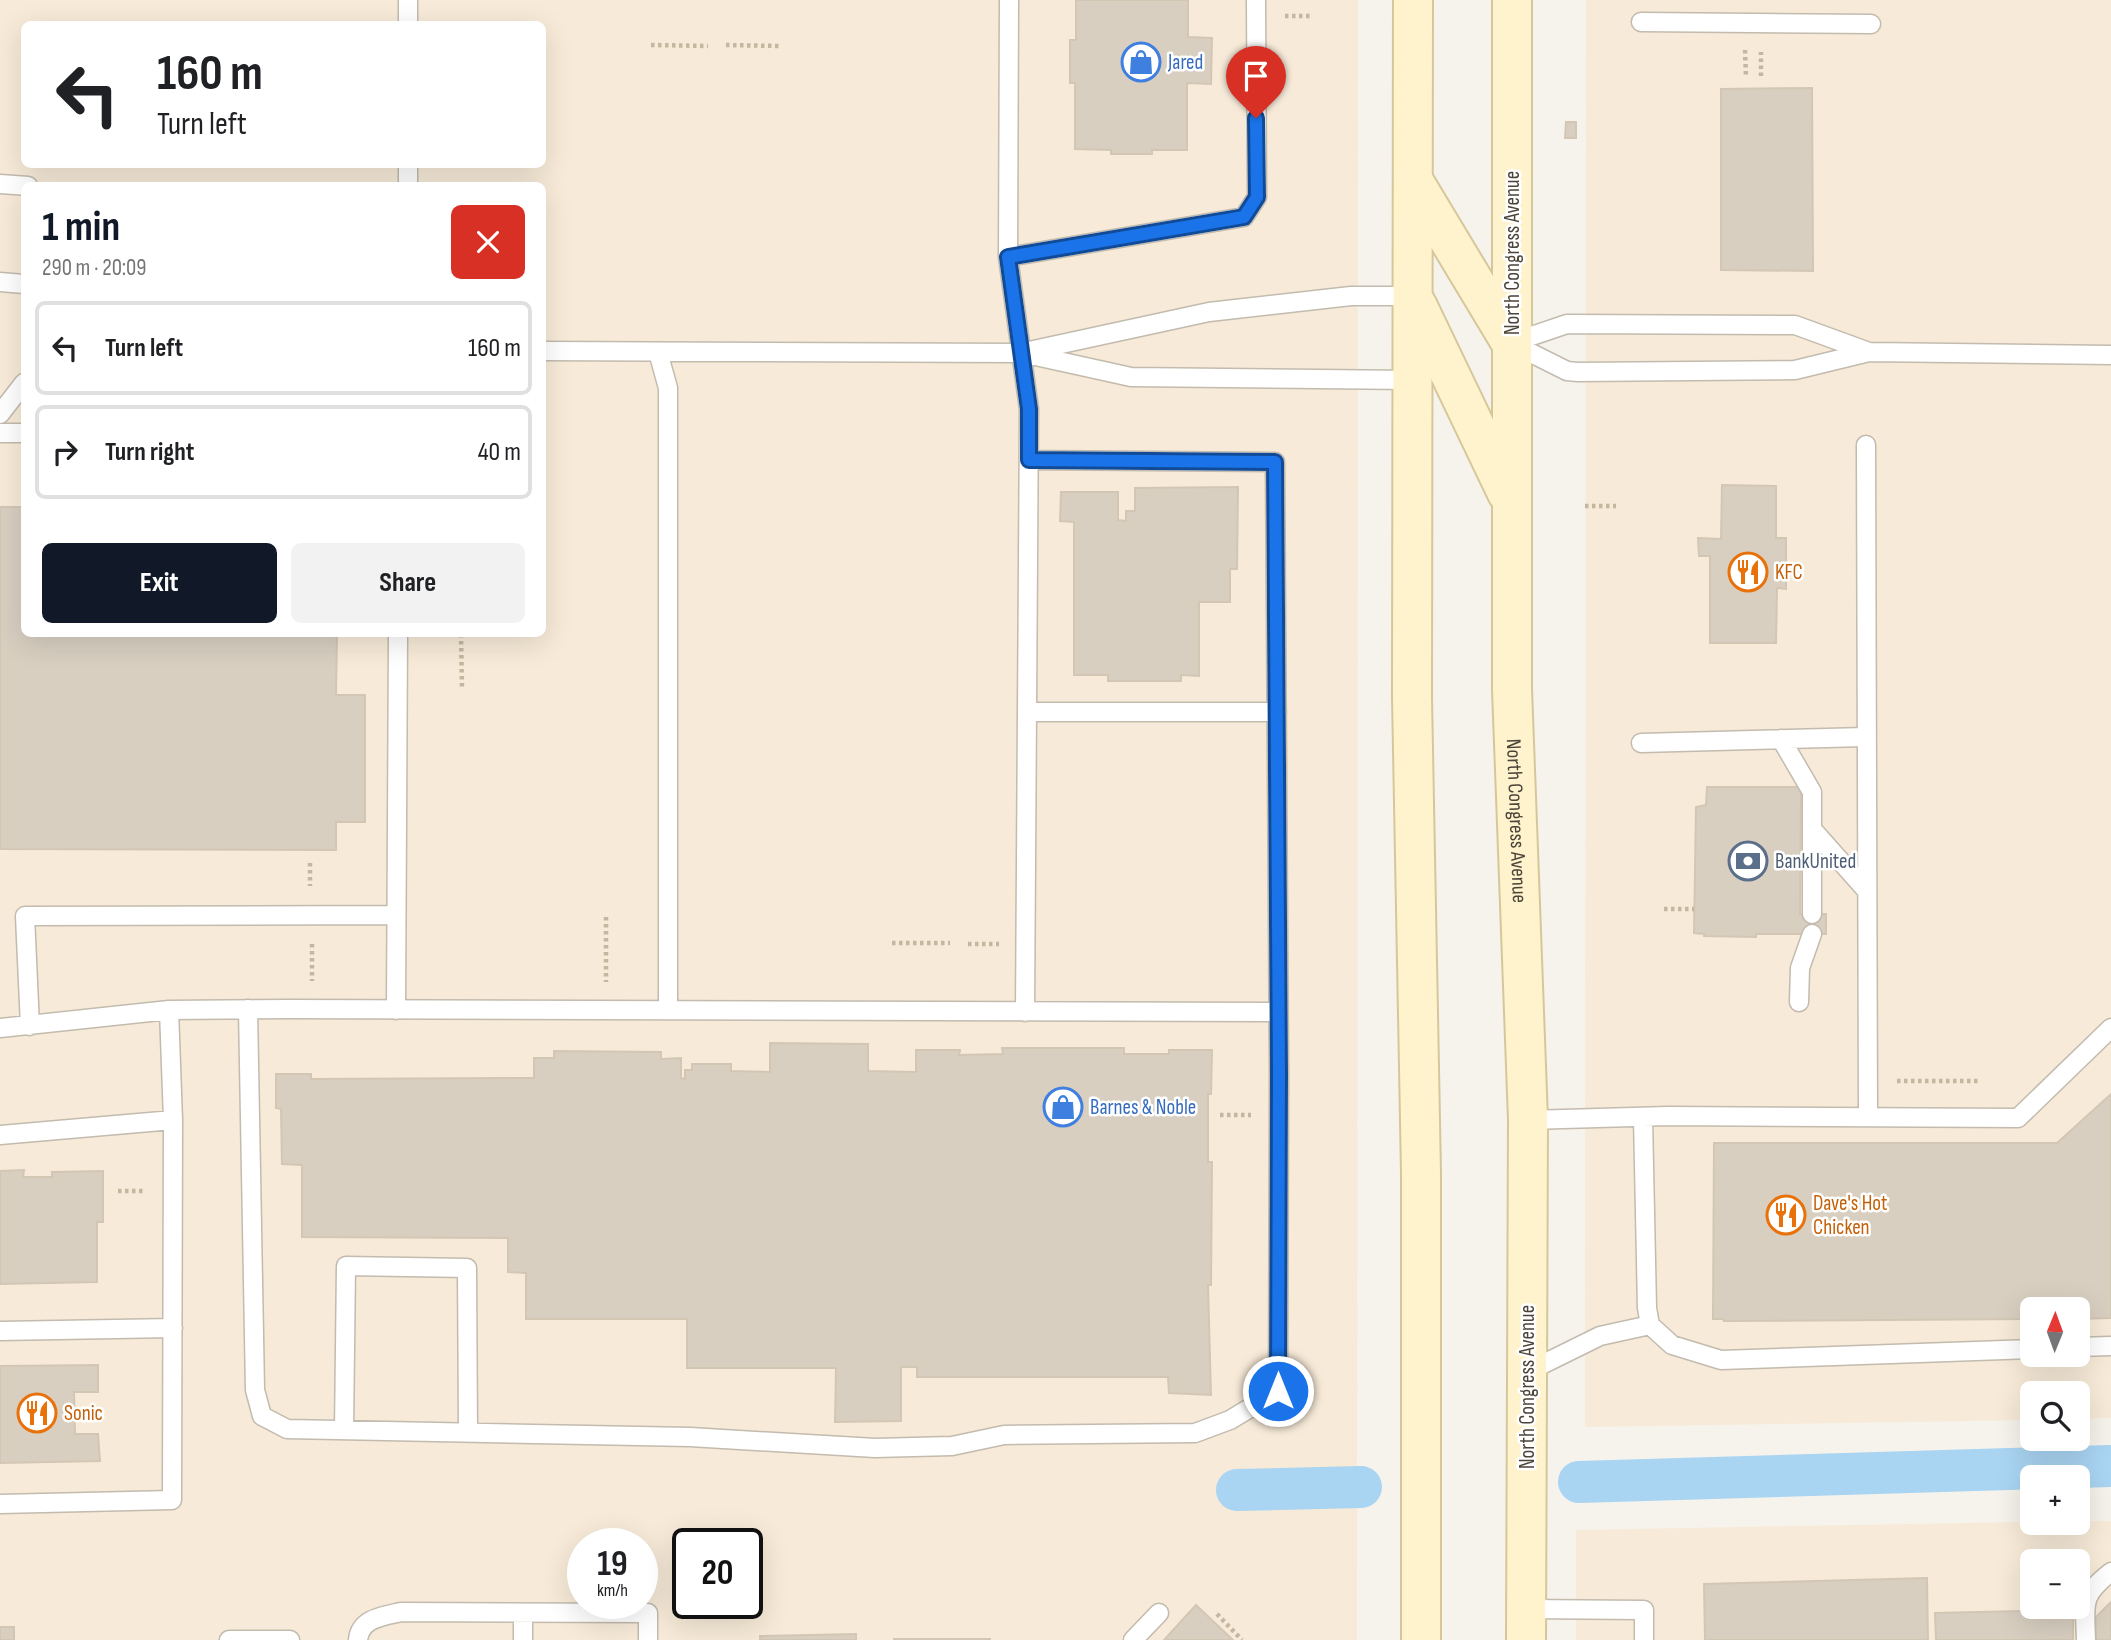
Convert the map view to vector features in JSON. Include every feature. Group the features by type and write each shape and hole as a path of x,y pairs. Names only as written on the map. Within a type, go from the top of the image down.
{"main road":[{"path":"1413,0 1412,697 1421,1173 1421,1640"},
{"name":"North Congress Avenue","path":"1512,0 1512,689 1528,1119 1526,1624"},
{"path":"1412,178 1511,343"},
{"path":"1413,296 1512,502"}],"lane":[{"path":"408,0 408,21"},
{"path":"1009,0 1008,257 1029,409 1025,1012"},
{"path":"1008,257 1244,217 1257,197 1256,0"},
{"path":"1641,22 1871,24"},
{"path":"0,184 21,186"},
{"path":"0,282 21,284"},
{"path":"1022,353 1209,312 1350,296 1413,296"},
{"path":"1511,343 1567,324 1795,325 1868,352"},
{"path":"1511,343 1567,371 1578,372 1795,370 1868,352 2111,355"},
{"path":"546,351 1022,353 1131,377 1412,380"},
{"path":"658,352 668,388 668,1009"},
{"path":"0,414 21,387"},
{"path":"0,433 21,433"},
{"path":"1866,445 1868,1117"},
{"path":"248,1009 255,1390 262,1416 287,1429 690,1437 888,1448 952,1446 1004,1435 1195,1433 1230,1420 1278,1391 1275,462 1029,460"},
{"path":"396,1010 398,637"},
{"path":"1027,712 1277,712"},
{"path":"1642,743 1865,737"},
{"path":"1781,739 1812,792 1812,914"},
{"path":"1812,830 1867,891"},
{"path":"30,1026 25,915 396,915"},
{"path":"1799,1002 1800,968 1812,934"},
{"path":"0,1028 169,1010 248,1009 1277,1012"},
{"path":"0,1504 172,1500 173,1120 169,1010"},
{"path":"1528,1119 2018,1118 2111,1028"},
{"path":"1643,1118 1647,1308 1650,1325 1672,1345 1721,1360 2020,1349"},
{"path":"0,1135 173,1120"},
{"path":"344,1430 346,1266 467,1268 468,1432"},
{"path":"1527,1371 1600,1336 1650,1325"},
{"path":"0,1331 173,1328"},
{"path":"2090,1347 2111,1346"},
{"path":"2086,1640 2085,1601 2094,1585 2111,1572"},
{"path":"1526,1624 1644,1610 1644,1640"},
{"path":"358,1640 358,1634 372,1618 401,1612 648,1613 648,1640"},
{"path":"1133,1640 1160,1612"},
{"path":"523,1614 523,1640"},
{"path":"229,1640 290,1640"},
{"path":"1407,1640 1421,1640"}],"path":[{"path":"1280,16 1313,16"},
{"path":"652,45 708,46"},
{"path":"726,45 780,46"},
{"path":"1746,77 1745,48 1761,48 1761,76"},
{"path":"1585,506 1616,506"},
{"path":"461,637 462,688"},
{"path":"310,863 310,893"},
{"path":"1664,909 1694,909"},
{"path":"606,916 607,973"},
{"path":"312,941 313,973"},
{"path":"892,943 950,943"},
{"path":"968,944 1000,944"},
{"path":"1892,1081 1981,1081"},
{"path":"1220,1115 1252,1115"},
{"path":"118,1191 150,1191"},
{"path":"1217,1614 1242,1640"}],"shaded area":[{"path":"0,0 1358,0 1357,1640 0,1640"},
{"path":"1586,0 2111,0 2111,1418 2090,1419 2090,1381 2020,1381 2020,1420 1585,1427"},
{"path":"2090,1521 2111,1521 2111,1640 1576,1640 1576,1530 2020,1522 2020,1535 2090,1535"}],"building":[{"name":"Jared","path":"1076,0 1188,0 1188,37 1212,38 1211,84 1187,83 1187,150 1152,150 1152,154 1111,154 1111,150 1075,149 1075,83 1070,83 1070,40 1076,40"},
{"path":"1812,88 1813,271 1721,270 1721,89"},
{"path":"1566,122 1576,122 1576,138 1565,138"},
{"name":"KFC","path":"1722,485 1776,486 1776,538 1786,538 1786,589 1777,588 1776,643 1710,643 1710,556 1699,556 1698,538 1721,539"},
{"path":"1238,487 1237,569 1230,569 1230,602 1199,602 1199,676 1181,675 1181,681 1108,681 1108,675 1074,675 1074,522 1060,521 1061,492 1118,492 1118,520 1126,521 1126,511 1135,511 1135,488"},
{"path":"0,507 21,507 21,637 337,637 336,695 365,695 365,822 336,822 336,850 0,849"},
{"name":"BankUnited","path":"1707,787 1801,787 1800,914 1826,914 1826,934 1756,934 1756,937 1704,936 1694,933 1696,807 1706,805"},
{"path":"770,1043 868,1044 868,1071 916,1072 916,1050 960,1050 959,1055 1003,1054 1002,1048 1124,1048 1124,1054 1212,1050 1211,1094 1208,1094 1208,1162 1212,1162 1211,1285 1208,1285 1211,1395 1169,1393 1168,1377 917,1377 917,1367 901,1367 901,1421 835,1422 836,1368 687,1368 687,1319 526,1319 526,1273 508,1272 508,1238 302,1237 302,1165 282,1164 281,1109 276,1108 276,1074 311,1074 311,1079 534,1078 534,1058 554,1058 554,1051 661,1052 661,1059 681,1058 681,1078 685,1079 685,1070 692,1070 692,1064 731,1064 731,1071 770,1072"},
{"path":"2111,1094 2111,1318 2090,1319 2090,1297 2020,1297 2020,1319 1713,1319 1714,1143 2057,1143"},
{"path":"24,1170 23,1177 52,1177 52,1172 103,1171 103,1222 97,1222 97,1282 0,1284 0,1171"},
{"name":"Sonic","path":"98,1365 98,1392 74,1392 75,1434 98,1434 100,1461 0,1463 0,1366"},
{"path":"1927,1578 1928,1640 1705,1640 1704,1584"},
{"path":"2111,1602 2111,1640 2096,1640 2096,1617"},
{"path":"1196,1605 1233,1640 1164,1640"},
{"path":"2020,1611 2020,1619 2073,1619 2073,1640 1936,1640 1935,1613"},
{"path":"0,1627 14,1627 14,1640 0,1640"},
{"path":"856,1634 856,1640 760,1640 760,1636"},
{"path":"990,1639 990,1640 894,1640"}],"waterway":[{"path":"1579,1482 2111,1466"},
{"path":"1237,1490 1361,1487"}],"place":[{"name":"Jared","path":"1141,62"},
{"name":"KFC","path":"1748,572"},
{"name":"BankUnited","path":"1748,861"},
{"name":"Barnes & Noble","path":"1063,1107"},
{"name":"Dave's Hot Chicken","path":"1786,1215"},
{"name":"Sonic","path":"37,1413"}],"route":[{"path":"1256,118 1257,197 1244,217 1008,257 1029,409 1029,460 1275,462 1278,1391"}]}
